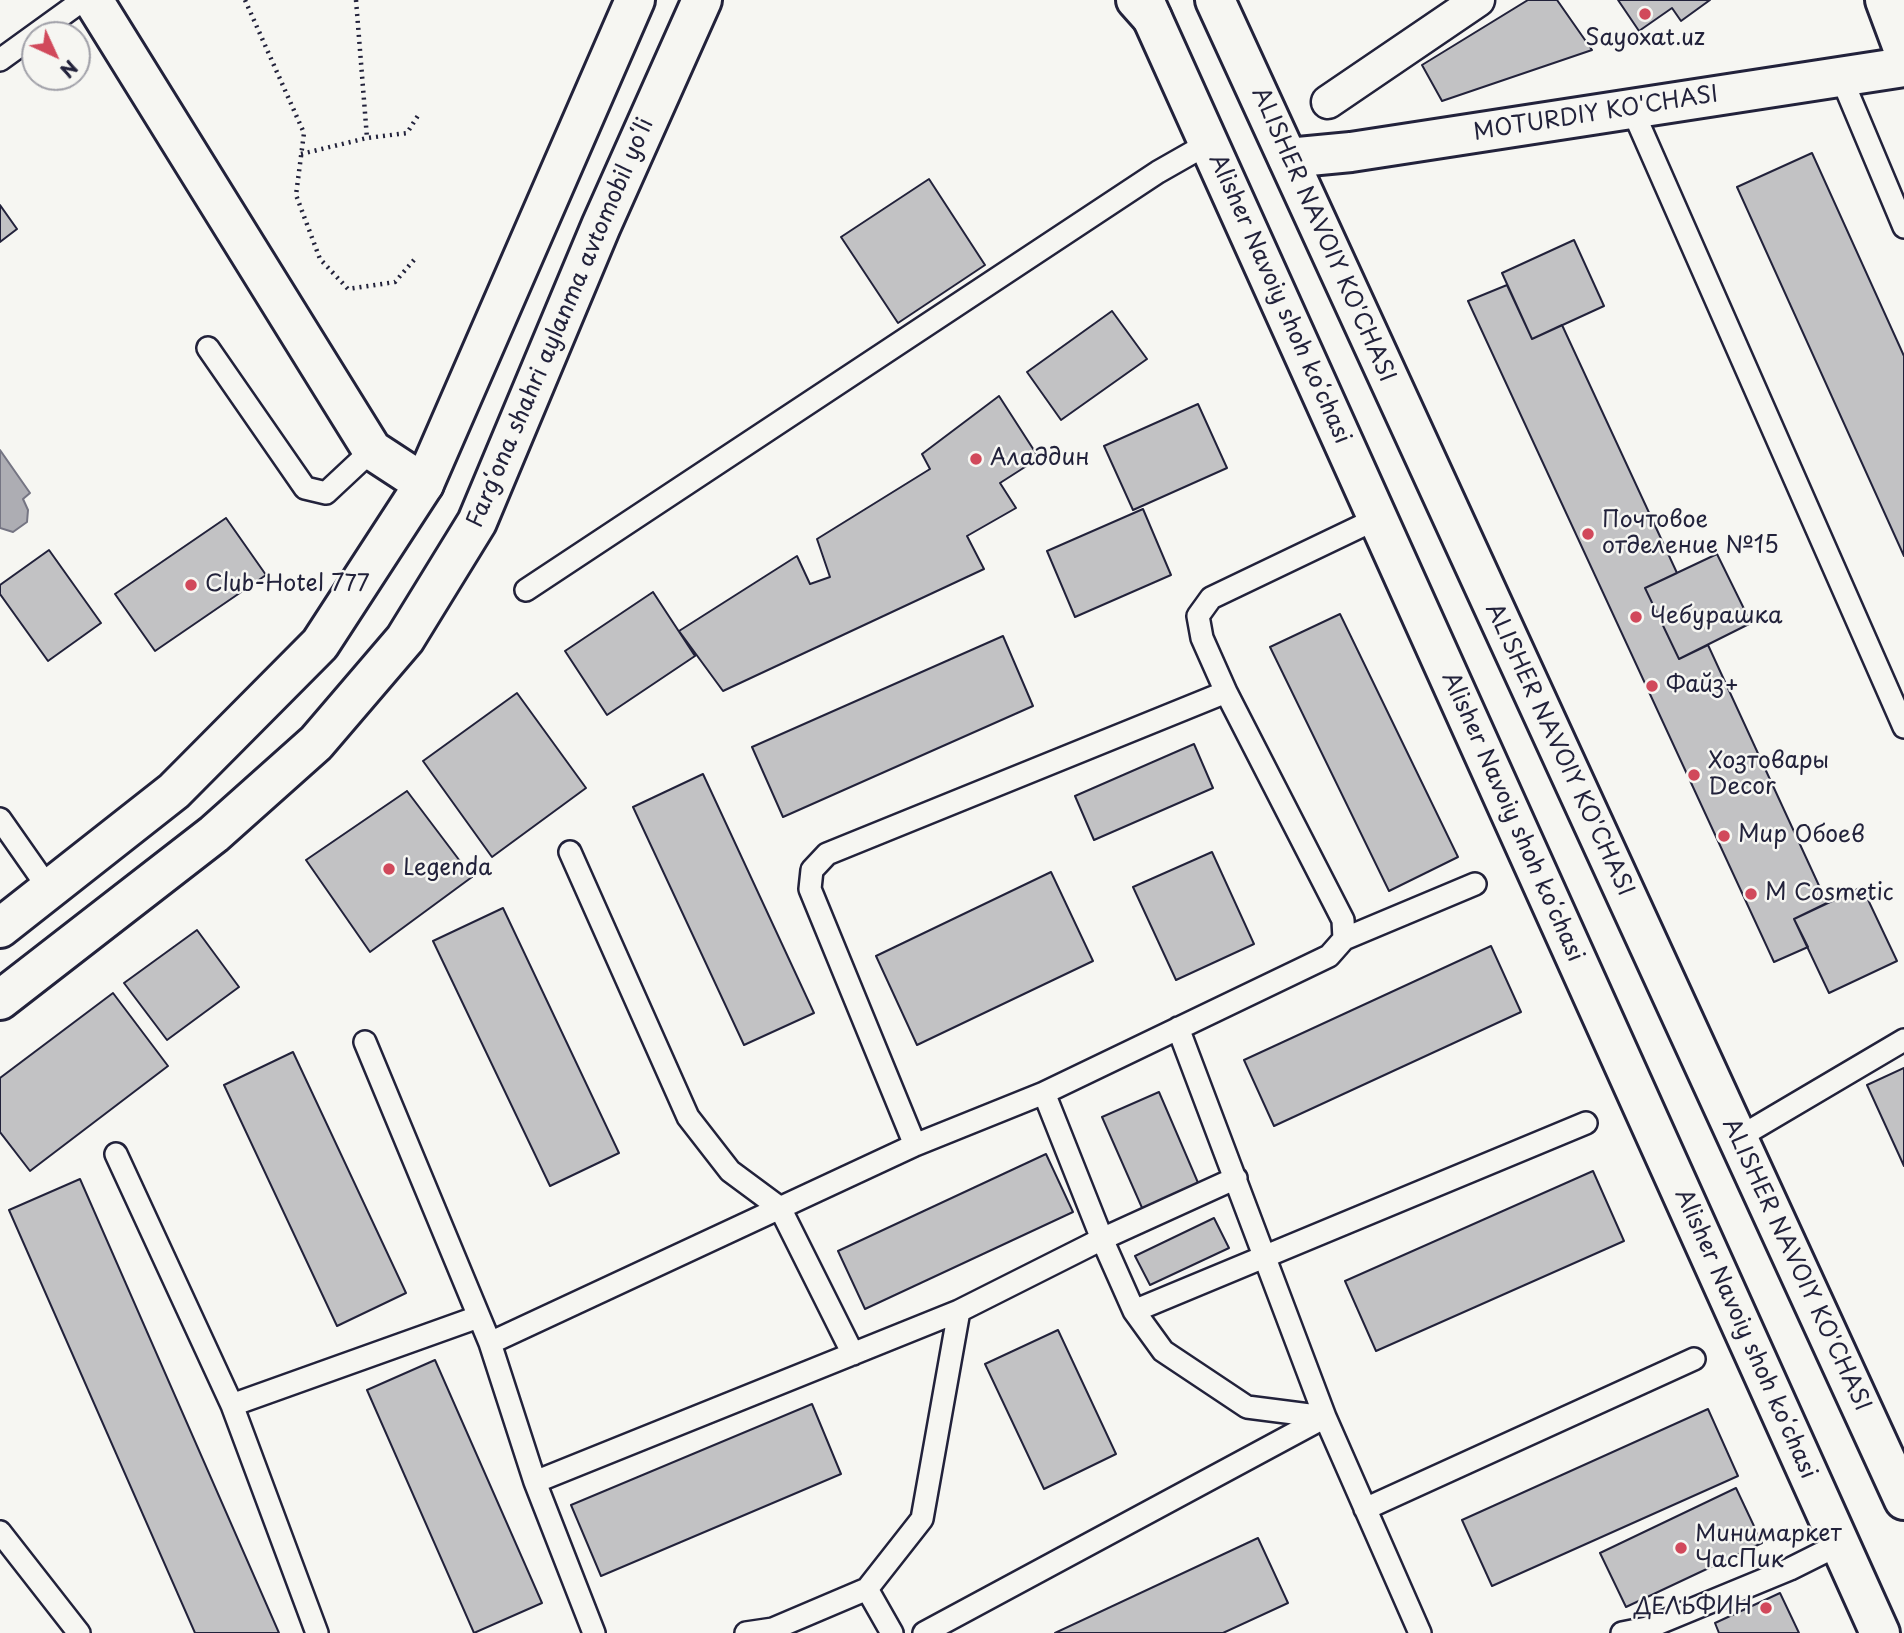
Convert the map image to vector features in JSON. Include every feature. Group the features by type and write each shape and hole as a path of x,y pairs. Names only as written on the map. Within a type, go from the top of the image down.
{"main road":[{"path":"93,0 372,450 424,484"},
{"path":"0,928 174,791 320,644 424,484 635,0"},
{"name":"Fargʻona shahri aylanma avtomobil yoʻli","path":"0,1000 215,834 316,743 405,639 477,522 601,226 702,0"},
{"name":"ALISHER NAVOIY KO'CHASI","path":"1215,0 1904,1500"},
{"path":"1885,0 1904,51"},
{"name":"Alisher Navoiy shoh koʻchasi","path":"1144,6 1209,143 1880,1633"},
{"name":"MOTURDIY KO'CHASI","path":"1288,158 1351,152 1904,67"}],"street":[{"path":"1328,102 1478,0"}],"lane":[{"path":"0,60 83,0"},
{"path":"1841,76 1904,227"},
{"path":"1632,109 1904,727"},
{"path":"526,590 1158,172 1209,143"},
{"path":"208,348 305,488 326,493 372,450"},
{"path":"1344,939 1343,920 1226,692 1202,638 1198,617 1211,598 1378,518"},
{"path":"915,1145 810,889 812,870 827,855 1226,692"},
{"path":"0,819 50,889"},
{"path":"570,852 688,1117 730,1171 780,1208 853,1354"},
{"path":"490,1343 915,1145 1044,1093 1329,956 1344,939 1475,884"},
{"path":"1178,1028 1325,1417 1420,1633"},
{"path":"1738,1138 1904,1040"},
{"path":"365,1042 490,1343 535,1482 594,1633"},
{"path":"1044,1093 1102,1239 1134,1311 1163,1351 1247,1407 1325,1417"},
{"path":"1134,1311 1586,1123"},
{"path":"116,1154 232,1405 317,1633"},
{"path":"535,1482 959,1311 1102,1239 1236,1178"},
{"path":"746,1633 773,1629 867,1589 922,1519 959,1311"},
{"path":"232,1405 478,1317"},
{"path":"1365,1509 1694,1359"},
{"path":"924,1633 1325,1417"},
{"path":"0,1532 79,1633"},
{"path":"1622,1633 1647,1628 1790,1569 1840,1544"},
{"path":"867,1589 892,1633"}],"path":[{"path":"245,0 304,133 296,195 320,259 348,289 395,282 414,260"},
{"path":"356,0 367,138"},
{"path":"301,154 367,138 407,133 419,114"}],"shaded area":[{"path":"0,450 30,493 23,499 28,510 27,522 13,532 0,528"}],"building":[{"path":"1528,0 1557,0 1592,50 1442,101 1422,65"},
{"name":"Sayoxat.uz","path":"1618,0 1710,0 1681,21 1672,8 1639,31"},
{"path":"1812,153 1904,356 1904,556 1737,187"},
{"path":"929,179 985,265 898,323 841,237"},
{"path":"0,205 17,229 0,242"},
{"path":"1574,240 1604,306 1532,339 1502,273"},
{"name":"Чебурашка","path":"1507,285 1532,339 1562,325 1677,573 1645,588 1679,659 1708,645 1827,903 1794,919 1808,947 1774,962 1468,301"},
{"path":"1112,311 1147,359 1061,420 1027,372"},
{"path":"999,396 1039,458 1000,483 1016,508 967,536 984,569 723,691 679,631 797,556 810,584 830,577 817,539 930,469 922,454"},
{"path":"1198,404 1227,468 1133,510 1104,446"},
{"path":"1143,509 1171,575 1075,617 1047,551"},
{"name":"Club-Hotel 777","path":"226,518 266,575 155,651 115,594"},
{"path":"49,550 101,623 48,661 0,594 0,585"},
{"path":"1717,554 1751,623 1679,659 1645,588"},
{"path":"653,592 695,656 607,715 565,651"},
{"path":"1340,614 1458,857 1389,891 1270,647"},
{"path":"1003,636 1033,706 783,817 752,747"},
{"path":"517,693 586,788 492,857 423,761"},
{"path":"1194,744 1213,788 1094,840 1075,796"},
{"path":"703,774 814,1013 744,1045 633,807"},
{"name":"Legenda","path":"407,791 472,877 370,952 306,860"},
{"path":"1212,852 1254,944 1176,980 1133,887"},
{"path":"1051,872 1093,961 917,1045 876,956"},
{"path":"1862,887 1897,961 1829,993 1794,919"},
{"path":"503,908 619,1153 550,1186 433,941"},
{"path":"197,930 239,987 167,1040 124,983"},
{"path":"1491,946 1521,1012 1274,1126 1244,1060"},
{"path":"113,993 168,1066 30,1171 0,1132 0,1078"},
{"path":"293,1052 406,1293 337,1326 224,1085"},
{"path":"1904,1068 1904,1166 1867,1085"},
{"path":"1159,1092 1199,1185 1143,1210 1102,1117"},
{"path":"1046,1154 1073,1212 865,1309 838,1251"},
{"path":"1593,1171 1624,1241 1376,1351 1345,1281"},
{"path":"80,1179 279,1633 195,1633 9,1210"},
{"path":"1214,1218 1229,1248 1150,1285 1135,1256"},
{"path":"1058,1330 1116,1454 1044,1489 985,1364"},
{"path":"435,1360 542,1603 474,1633 367,1390"},
{"path":"812,1404 841,1474 601,1576 571,1505"},
{"path":"1708,1409 1738,1476 1492,1586 1462,1520"},
{"name":"Минимаркет ЧасПик","path":"1736,1488 1762,1543 1626,1607 1600,1553"},
{"path":"1258,1538 1288,1603 1223,1633 1055,1633"},
{"path":"1780,1593 1799,1633 1719,1633 1715,1623"}],"place":[{"name":"Sayoxat.uz","path":"1645,14"},
{"name":"Аладдин","path":"976,459"},
{"name":"Почтовое отделение №15","path":"1588,534"},
{"name":"Club-Hotel 777","path":"191,585"},
{"name":"Чебурашка","path":"1636,617"},
{"name":"Файз+","path":"1652,686"},
{"name":"Хозтовары Decor","path":"1694,775"},
{"name":"Мир Обоев","path":"1724,836"},
{"name":"Legenda","path":"389,869"},
{"name":"M Cosmetic","path":"1751,894"},
{"name":"Минимаркет ЧасПик","path":"1681,1548"},
{"name":"ДЕЛЬФИН","path":"1766,1608"}]}
